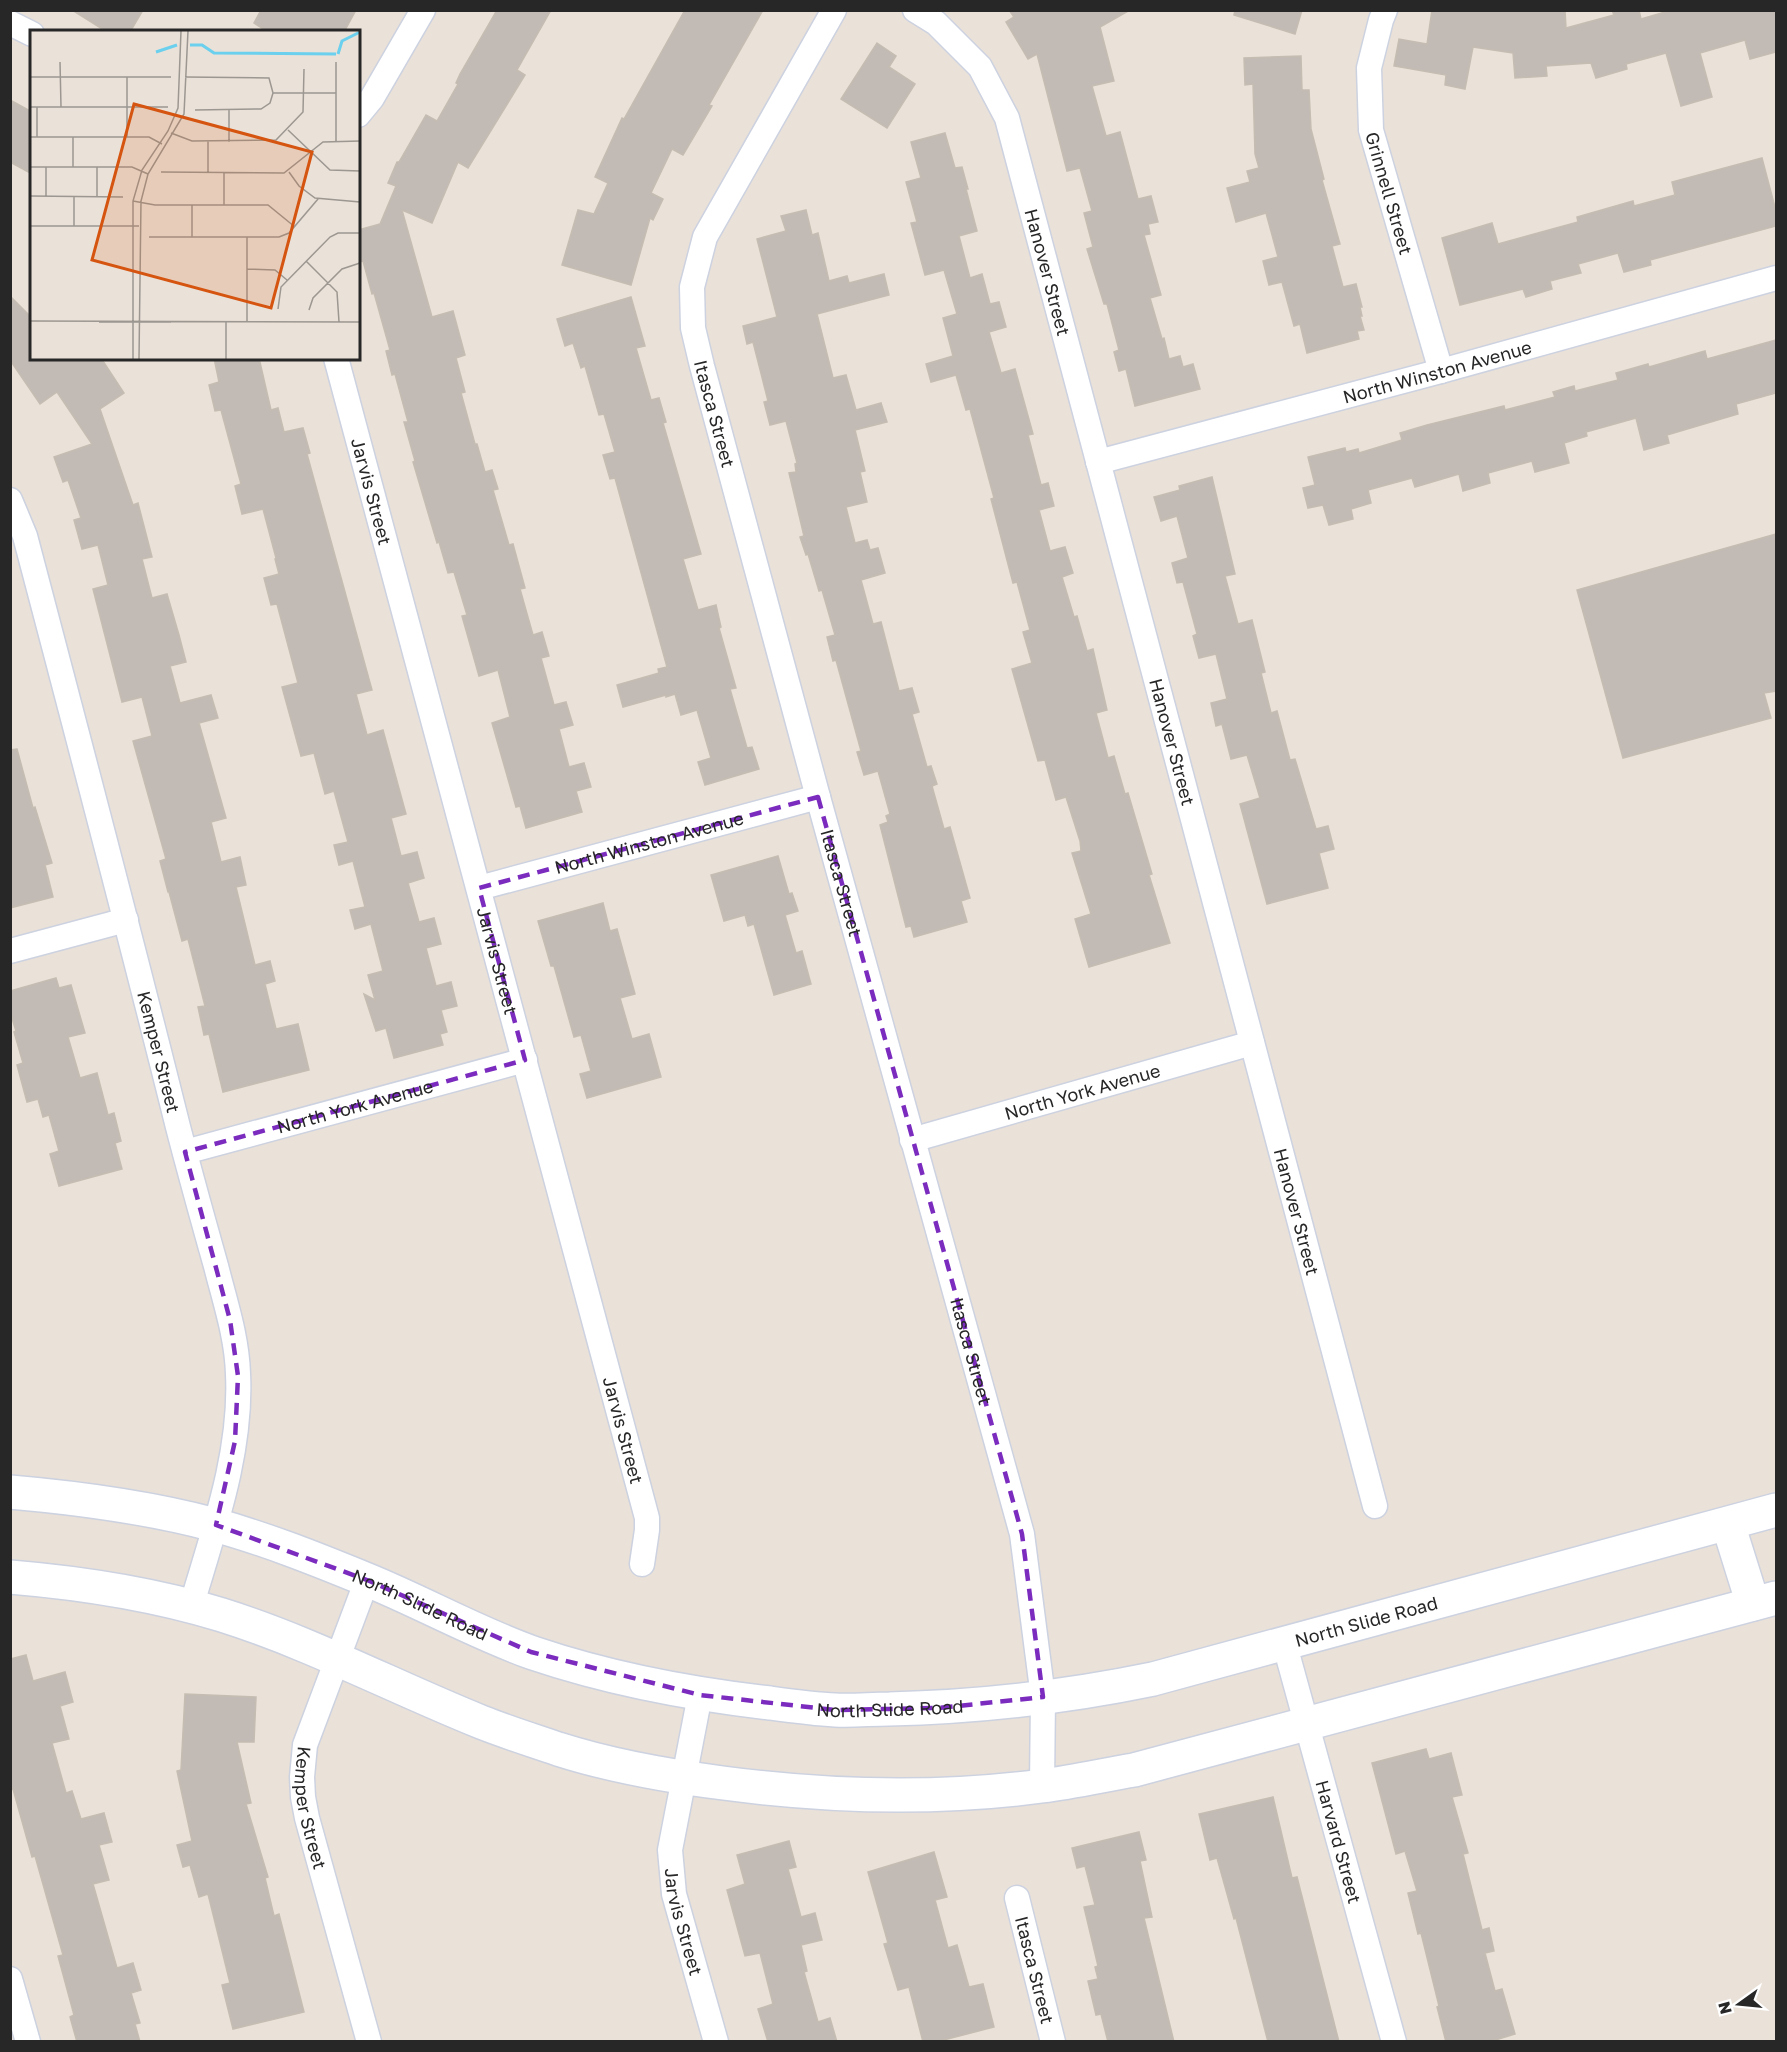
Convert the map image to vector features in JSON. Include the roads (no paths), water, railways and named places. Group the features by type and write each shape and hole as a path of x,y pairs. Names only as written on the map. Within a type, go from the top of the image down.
{"main road":[{"name":"North Slide Road","path":"10,1492 146,1509 216,1525 276,1544 367,1580 482,1632 579,1668 700,1695 835,1710 938,1708 1097,1690 1153,1679 1776,1510"},
{"path":"10,1577 119,1591 233,1619 338,1659 484,1723 561,1750 616,1764 684,1778 791,1792 934,1795 1042,1786 1134,1770 1765,1601 1728,1524"}],"street":[{"path":"360,113 372,98 423,10"},
{"name":"Itasca Street","path":"834,10 705,237 692,288 693,328 818,797 1022,1534 1043,1697 1042,1786"},
{"name":"Hanover Street","path":"915,10 936,23 980,67 1007,118 1375,1506"},
{"name":"Grinnell Street","path":"1385,10 1369,68 1371,130 1441,371"},
{"path":"10,23 30,33"},
{"name":"North Winston Avenue","path":"1098,462 1441,371 1776,278"},
{"name":"Jarvis Street","path":"337,360 647,1518 642,1564"},
{"name":"Kemper Street","path":"10,500 25,537 230,1320 238,1376 238,1412 216,1525 191,1607"},
{"name":"North Winston Avenue","path":"479,888 818,797"},
{"path":"10,951 126,920"},
{"name":"North York Avenue","path":"912,1140 1252,1043"},
{"name":"North York Avenue","path":"185,1152 525,1060"},
{"name":"Kemper Street","path":"360,2040 303,1797 302,1762 305,1745 367,1580"},
{"name":"Harvard Street","path":"1284,1642 1394,2042"},
{"name":"Jarvis Street","path":"700,1695 670,1850 674,1894 716,2042"},
{"name":"Itasca Street","path":"1017,1898 1053,2042"},
{"path":"10,1979 28,2042"}]}
